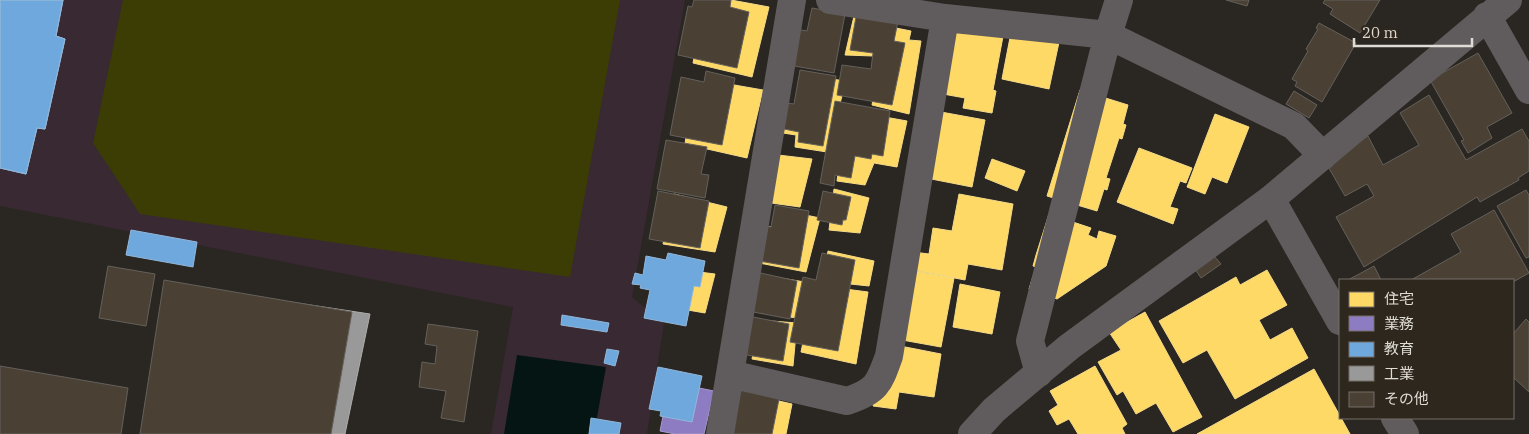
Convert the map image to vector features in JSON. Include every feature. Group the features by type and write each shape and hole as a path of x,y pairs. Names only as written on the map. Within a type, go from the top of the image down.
{"street":[{"path":"720,434 792,0"},
{"path":"830,0 945,18 1108,35 1294,126 1323,156"},
{"path":"1038,373 1030,342 1108,35 1119,0"},
{"path":"972,434 994,422 1038,373 1069,346 1271,199 1498,8 1529,90"},
{"path":"730,374 847,401 865,395 881,380 889,356 945,18"},
{"path":"1271,199 1339,318"},
{"path":"1397,419 1405,434"}],"shaded area":[{"path":"0,0 685,0 632,297 664,323 647,434 491,434 513,307 0,206"},
{"path":"123,0 620,0 570,277 140,214 93,143"},
{"path":"517,355 606,367 594,434 504,434"}],"building: 住宅":[{"path":"705,0 731,0 769,7 752,77 693,63"},
{"path":"854,16 879,23 873,56 845,55"},
{"path":"953,20 1004,31 993,90 996,91 992,113 963,108 965,98 943,94"},
{"path":"1013,22 1061,33 1049,89 1002,79"},
{"path":"886,26 911,31 909,40 921,41 909,114 872,105"},
{"path":"808,76 846,81 827,152 795,147 796,135 783,133 788,105 801,107"},
{"path":"723,83 763,90 747,158 685,144 692,94 721,96"},
{"path":"1080,90 1128,105 1123,124 1126,125 1122,139 1119,138 1106,178 1110,179 1107,190 1104,189 1097,211 1047,196"},
{"path":"846,110 907,121 897,167 874,163 865,185 837,181"},
{"path":"941,112 985,120 972,187 916,176"},
{"path":"1215,114 1249,127 1227,183 1212,177 1205,194 1187,187"},
{"path":"1139,148 1192,168 1186,183 1180,181 1170,207 1178,209 1173,224 1117,202"},
{"path":"778,155 812,159 800,207 764,202"},
{"path":"992,159 1025,171 1017,191 985,178"},
{"path":"834,189 869,198 860,233 829,230"},
{"path":"674,194 727,207 715,252 663,244"},
{"path":"959,194 1013,204 1002,270 968,264 965,280 903,268 906,251 929,254 933,228 952,231"},
{"path":"791,212 820,218 806,272 759,263 764,226 787,228"},
{"path":"1049,214 1091,228 1088,235 1097,239 1099,231 1116,236 1106,266 1057,299 1029,289 1036,267 1033,266"},
{"path":"828,251 874,261 869,286 822,281"},
{"path":"660,267 715,274 705,313 653,304"},
{"path":"904,269 954,278 941,347 891,338"},
{"path":"1267,270 1287,305 1259,320 1270,340 1292,328 1308,358 1235,399 1207,350 1183,363 1159,321 1236,277 1240,285"},
{"path":"768,276 805,282 797,318 761,313"},
{"path":"960,284 1000,292 992,334 953,327"},
{"path":"815,285 868,292 856,364 801,352"},
{"path":"1145,312 1202,417 1173,432 1156,403 1136,414 1123,391 1117,395 1098,362 1121,350 1109,332"},
{"path":"759,320 797,323 793,366 752,359"},
{"path":"885,343 941,354 934,397 899,392 896,409 873,406"},
{"path":"1095,366 1127,424 1122,428 1125,434 1078,434 1069,419 1057,425 1049,411 1058,405 1050,391"},
{"path":"1314,369 1339,414 1339,419 1342,419 1350,434 1197,434"},
{"path":"753,395 792,404 786,434 743,434"}],"building: 業務":[{"path":"670,382 714,391 704,434 675,434 660,431"}],"building: 教育":[{"path":"0,0 63,0 56,36 65,39 45,129 37,128 26,174 0,168"},
{"path":"0,0 63,0 56,36 65,39 45,129 37,128 26,174 0,168"},
{"path":"131,230 197,242 193,267 126,255"},
{"path":"668,253 705,261 700,287 694,286 686,326 644,318 650,290 640,288 641,285 632,284 635,273 643,275 646,256 666,260"},
{"path":"562,315 609,323 607,332 561,325"},
{"path":"607,349 619,351 615,366 604,363"},
{"path":"658,367 702,376 692,422 660,416 661,411 649,409"},
{"path":"591,418 621,423 619,434 589,434"}],"building: 工業":[{"path":"178,285 370,314 345,434 157,434"}],"building: その他":[{"path":"694,0 731,0 730,7 749,12 737,68 678,55 688,6 692,7"},
{"path":"1226,0 1249,0 1247,6"},
{"path":"1325,0 1380,0 1360,33 1330,14 1333,9 1323,3"},
{"path":"812,8 845,14 834,73 783,64 790,28 807,31"},
{"path":"856,17 898,21 894,41 905,43 892,105 837,95 842,65 871,69 873,53 850,50"},
{"path":"1319,23 1356,43 1322,102 1295,86 1297,82 1292,79 1308,51 1306,49 1318,29 1316,28"},
{"path":"1478,53 1512,113 1487,127 1492,138 1468,153 1461,141 1464,140 1430,80"},
{"path":"800,70 836,76 823,146 798,142 799,132 774,127 778,102 794,104"},
{"path":"706,71 735,78 722,145 670,135 681,77 704,82"},
{"path":"1294,91 1317,105 1309,118 1286,104"},
{"path":"1429,95 1466,160 1522,129 1529,141 1529,171 1518,178 1519,180 1480,202 1477,197 1364,267 1336,217 1374,196 1367,184 1345,196 1326,163 1368,136 1383,165 1419,145 1400,113"},
{"path":"835,101 890,111 883,156 872,154 871,159 855,156 851,178 835,175 834,186 820,183"},
{"path":"666,140 707,147 701,174 709,175 705,198 657,189"},
{"path":"1526,190 1529,195 1529,257 1526,258 1497,206"},
{"path":"658,191 709,201 700,248 649,239"},
{"path":"823,191 851,197 846,220 843,220 842,225 817,220"},
{"path":"775,205 809,211 799,268 742,258 748,224 771,227"},
{"path":"1494,210 1529,273 1514,281 1514,279 1413,279 1461,252 1451,234"},
{"path":"822,253 855,260 838,351 790,342 803,277 816,280"},
{"path":"1214,256 1221,264 1201,278 1195,269"},
{"path":"108,266 155,274 146,326 99,318"},
{"path":"1374,266 1380,279 1350,279"},
{"path":"756,272 797,281 790,319 748,311"},
{"path":"164,280 352,312 331,434 140,434"},
{"path":"748,316 789,324 783,361 741,354"},
{"path":"1526,319 1529,322 1529,392 1514,378 1514,333"},
{"path":"428,324 478,331 464,422 441,418 446,391 419,387 422,362 435,364 437,346 425,344"},
{"path":"0,366 128,388 121,434 0,434"},
{"path":"741,387 780,394 772,434 732,434"}]}
